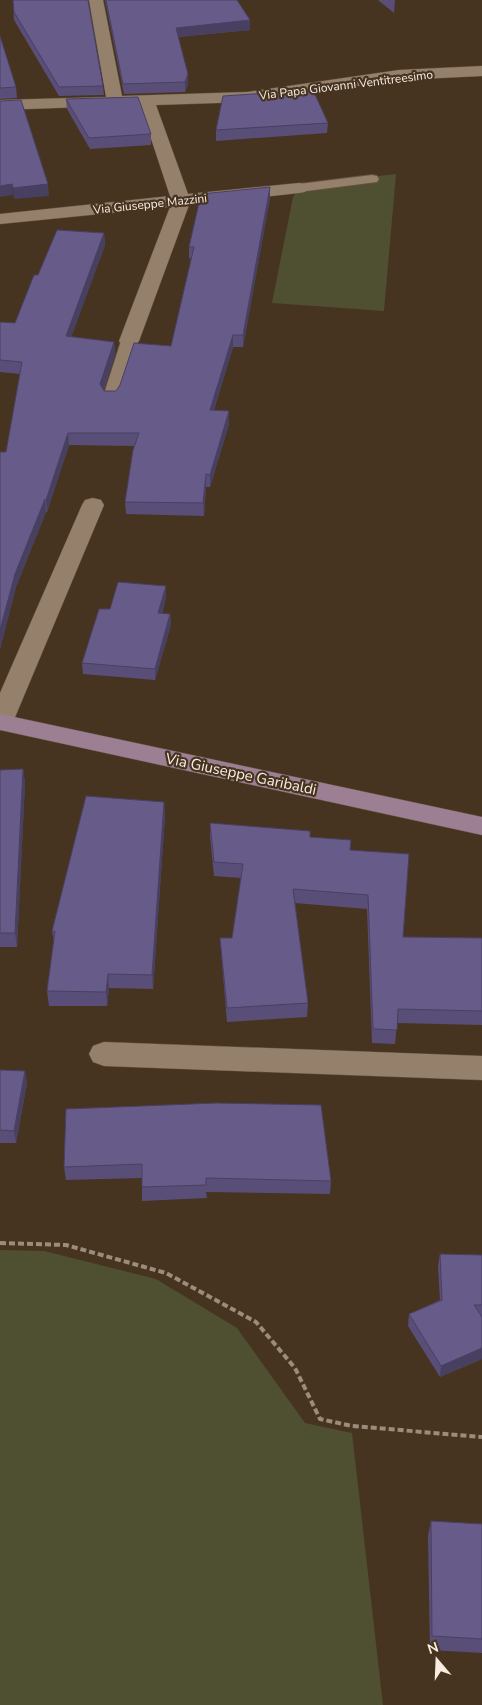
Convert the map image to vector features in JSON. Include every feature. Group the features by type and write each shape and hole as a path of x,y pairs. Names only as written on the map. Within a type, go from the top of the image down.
{"street":[{"path":"96,0 115,100"},
{"name":"Via Papa Giovanni Ventitreesimo","path":"0,105 247,97 399,76 482,70"},
{"path":"129,341 181,201 146,99"},
{"name":"Via Giuseppe Mazzini","path":"0,220 299,188"},
{"path":"0,722 93,505"},
{"name":"Via Giuseppe Garibaldi","path":"0,722 482,826"},
{"path":"104,1054 482,1068"}],"lane":[{"path":"299,188 372,179"},
{"path":"111,397 129,341"}],"path":[{"path":"0,1243 66,1245 166,1273 256,1322 295,1368 320,1419 352,1426 482,1437"}],"green space":[{"path":"396,174 384,311 272,303 293,197 301,185"},
{"path":"0,1250 44,1251 156,1279 237,1328 305,1423 352,1433 383,1705 0,1705"}],"building":[{"path":"13,0 88,0 103,86 59,87 14,12"},
{"path":"106,0 237,0 250,20 176,28 188,74 185,82 123,84"},
{"path":"0,36 16,87 0,88"},
{"path":"313,90 328,123 216,130 223,96"},
{"path":"138,97 151,134 89,138 66,99"},
{"path":"21,100 48,184 13,188 12,184 0,186 0,101"},
{"path":"270,187 243,335 233,335 210,410 229,411 210,475 206,474 203,503 125,502 133,450 139,433 68,433 46,500 15,574 0,630 0,452 6,452 22,362 0,360 0,322 15,323 34,275 38,275 57,230 104,233 66,336 114,342 100,384 104,391 116,391 120,385 134,343 171,346 194,247 189,247 201,194"},
{"path":"118,582 166,586 158,613 170,614 155,669 82,663 99,609 110,609"},
{"path":"23,769 15,933 0,933 0,770"},
{"path":"86,796 164,802 152,975 108,974 106,992 47,991 55,931 52,931"},
{"path":"210,823 310,831 310,837 351,840 350,850 409,854 403,937 482,938 482,1011 398,1009 397,1030 373,1029 368,895 293,889 308,1003 227,1008 220,938 232,938 243,864 214,862"},
{"path":"0,1070 25,1071 14,1131 0,1130"},
{"path":"217,1103 321,1105 331,1181 206,1178 206,1185 142,1187 142,1164 64,1167 66,1109"},
{"path":"440,1254 482,1255 482,1305 474,1305 482,1317 482,1348 441,1366 409,1314 442,1300"},
{"path":"431,1521 482,1524 482,1639 432,1636"}]}
